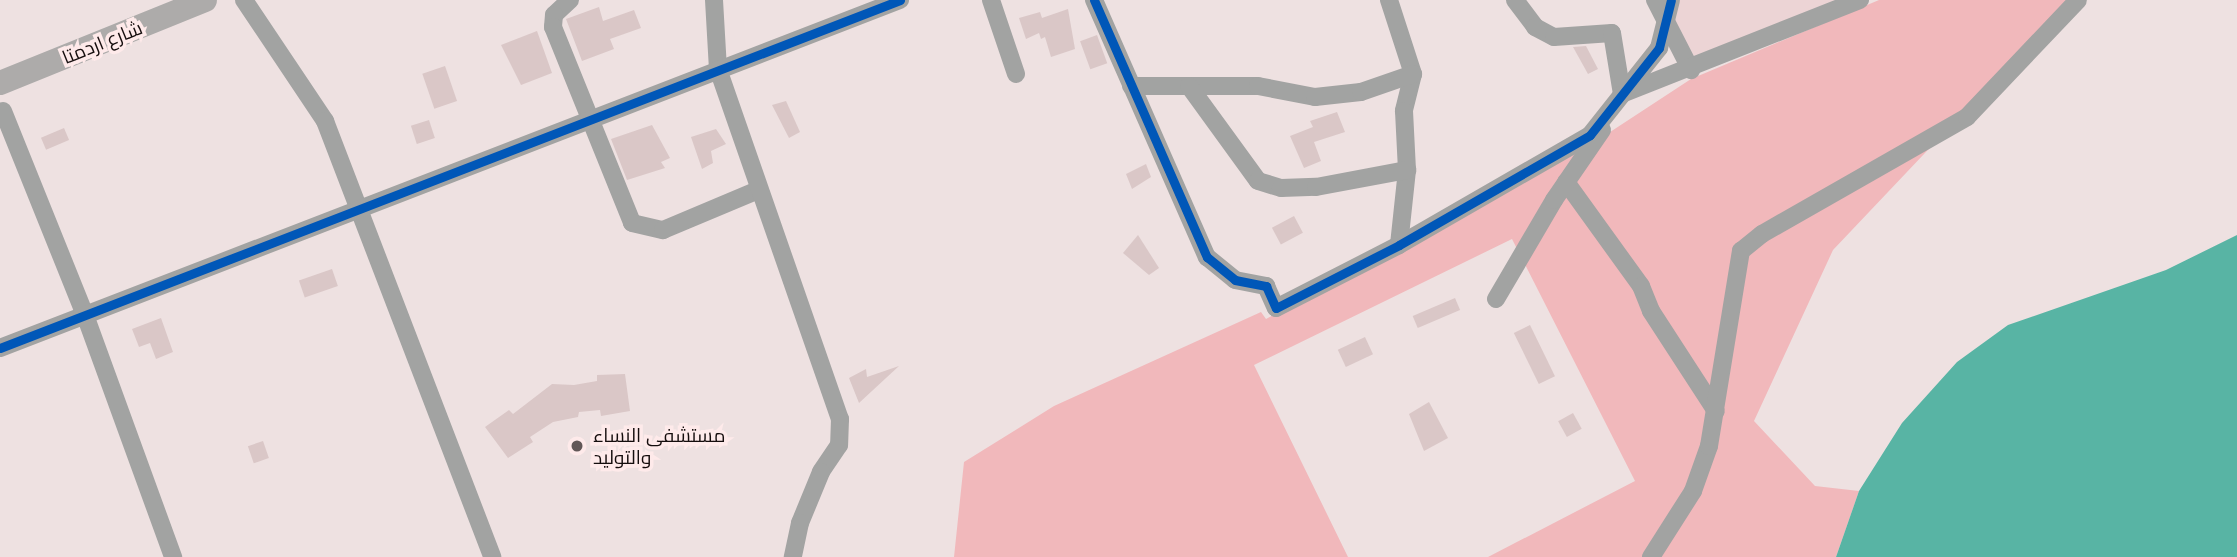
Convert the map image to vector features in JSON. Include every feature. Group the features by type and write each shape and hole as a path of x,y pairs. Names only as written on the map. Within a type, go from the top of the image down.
{"main road":[{"name":"شارع اردمتا","path":"0,83 205,0"}],"street":[{"path":"244,0 325,121 492,557"},
{"path":"570,0 554,15 553,27 632,223 663,230 758,190"},
{"path":"714,0 718,69 840,419 839,445 821,472 805,510 793,557"},
{"path":"0,348 360,210 589,117 878,6 900,0"},
{"path":"990,0 1016,74"},
{"path":"1094,0 1207,257 1235,280 1266,286 1276,308 1399,245 1590,135 1659,48 1671,0"},
{"path":"1389,0 1413,75 1404,111 1407,170 1399,245"},
{"path":"1515,0 1535,27 1554,37 1612,33 1622,94"},
{"path":"1656,0 1691,70"},
{"path":"1496,299 1622,94 1691,70 1860,0"},
{"path":"1651,557 1693,491 1709,446 1741,251 1762,234 1967,117 2078,0"},
{"path":"1131,86 1258,86 1315,97 1361,92 1413,75"},
{"path":"1189,86 1258,181 1281,188 1316,187 1407,170"},
{"path":"3,111 85,315 173,557"},
{"path":"1566,182 1641,286 1651,311 1716,411"}],"shaded area":[{"path":"1665,0 1844,0 1695,60"},
{"path":"1879,0 2070,0 1833,250 1754,421 1815,486 1859,491 1836,557 1488,557 1635,481 1512,239 1254,365 1348,557 954,557 964,462 1054,406 1261,312 1266,319 1604,136 1691,79"},
{"path":"2237,235 2237,557 1836,557 1859,491 1902,423 1957,362 2008,325 2166,270"}],"building":[{"path":"599,7 603,21 634,10 641,28 610,39 614,49 582,61 566,19"},
{"path":"1068,9 1075,49 1051,57 1045,37 1041,39 1039,33 1026,39 1019,18 1040,12 1042,18"},
{"path":"537,31 552,73 521,85 501,45"},
{"path":"1097,35 1107,63 1090,69 1080,41"},
{"path":"1586,46 1598,69 1588,74 1573,47"},
{"path":"445,66 457,101 434,109 422,74"},
{"path":"786,101 800,132 789,138 772,105"},
{"path":"1337,112 1345,132 1314,142 1321,161 1304,168 1290,136 1313,127 1310,121"},
{"path":"429,120 435,138 417,144 411,126"},
{"path":"652,125 670,158 661,162 665,168 627,180 611,139"},
{"path":"64,128 69,140 46,150 41,138"},
{"path":"716,129 726,144 711,151 713,163 702,169 691,137"},
{"path":"1146,164 1151,177 1132,189 1126,174"},
{"path":"1294,216 1303,233 1281,245 1272,228"},
{"path":"1138,235 1159,268 1149,275 1123,253"},
{"path":"332,269 338,286 305,297 299,280"},
{"path":"1455,298 1460,310 1418,328 1413,316"},
{"path":"161,318 173,352 156,359 150,343 139,347 132,329"},
{"path":"1530,325 1555,376 1539,384 1514,333"},
{"path":"1365,337 1373,354 1346,367 1338,350"},
{"path":"899,366 859,403 849,378 866,369 867,377"},
{"path":"625,374 630,411 601,416 600,410 579,412 578,417 553,422 530,437 533,442 508,458 485,427 509,410 513,414 552,384 574,385 597,381 597,375"},
{"path":"1429,402 1448,438 1424,451 1409,414"},
{"path":"1573,413 1582,429 1567,437 1558,421"},
{"path":"263,441 269,458 254,463 248,446"}],"cycle path":[{"path":"0,348 900,0"},
{"path":"1094,0 1207,257 1235,280 1266,286 1276,308 1399,245 1590,135 1659,48 1671,0"}],"place":[{"name":"مستشفى النساء والتوليد","path":"577,446"}]}
